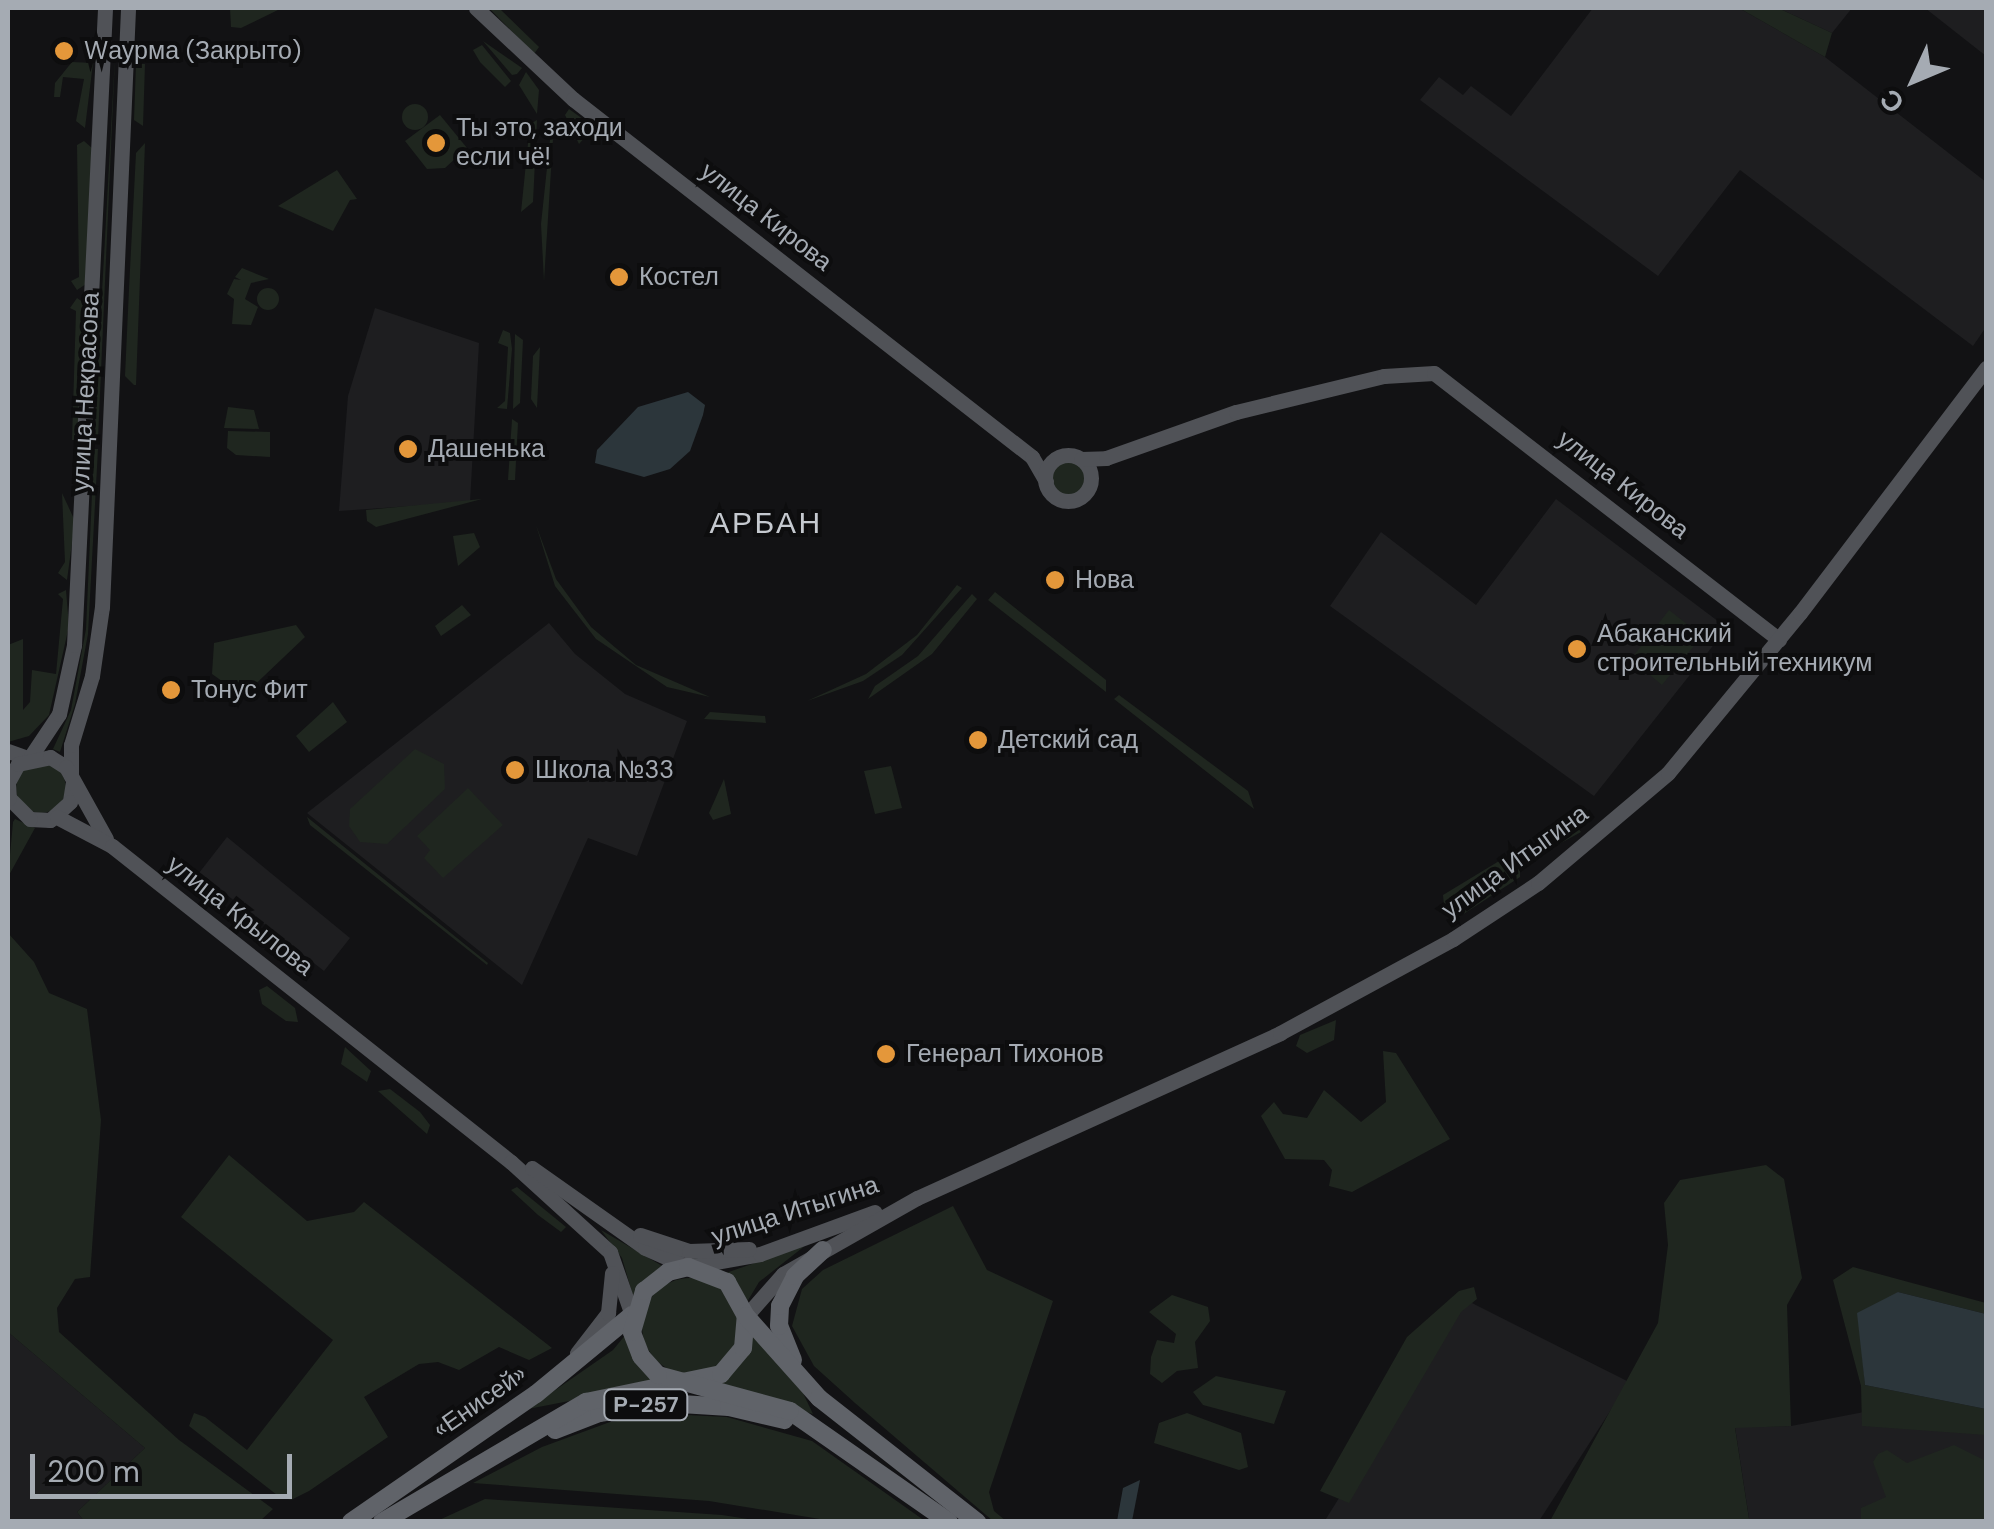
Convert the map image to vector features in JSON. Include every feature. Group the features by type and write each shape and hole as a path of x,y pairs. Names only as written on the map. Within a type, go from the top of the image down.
{"highway":[{"path":"817,1242 785,1292 779,1326 819,1398"},
{"path":"688,1267 728,1282 746,1316 819,1398 977,1522"},
{"name":"«Енисей»","path":"351,1522 550,1382 632,1315 655,1280 688,1267"},
{"name":"Р-257","path":"632,1315 635,1344 648,1366 688,1385 790,1411 853,1449 949,1522"},
{"name":"«Енисей»","path":"382,1522 446,1480 586,1402 688,1385 734,1362 746,1316"},
{"name":"Р-257","path":"446,1480 581,1419 665,1403 768,1416 853,1449"}],"main road":[{"name":"улица Некрасова","path":"29,757 59,714 74,645 104,8"},
{"name":"улица Некрасова","path":"72,779 71,745 92,676 102,607 128,8"},
{"name":"улица Кирова","path":"476,8 548,78 1032,456"},
{"name":"улица Итыгина","path":"688,1267 727,1263 817,1242 917,1198 1280,1033 1453,939 1538,883 1640,799 1779,640 1986,368"},
{"name":"улица Кирова","path":"1106,458 1236,412 1384,376 1434,373 1779,640"},
{"path":"1032,456 1054,460 1106,458"},
{"path":"1032,456 1054,496 1071,500 1084,494 1106,458"},
{"path":"1081,459 1091,477"},
{"path":"1046,482 1054,460"},
{"path":"8,751 29,757 50,756 72,779 112,846"},
{"path":"8,784 29,757"},
{"path":"56,817 70,802 72,779"},
{"name":"улица Крылова","path":"8,784 21,814 40,821 56,817 112,846 574,1207"},
{"path":"574,1207 689,1251 715,1254 817,1242"},
{"path":"574,1207 688,1267"},
{"path":"574,1207 619,1267 632,1315"},
{"path":"550,1382 598,1328 614,1290 610,1268 574,1207"},
{"name":"улица Итыгина","path":"746,1316 761,1292 817,1242"}],"shaded area":[{"path":"230,8 282,8 241,28 231,27"},
{"path":"489,8 499,8 539,47 534,54"},
{"path":"1593,8 1739,8 1825,57 1986,182 1986,327 1973,346 1740,170 1658,276 1420,100 1439,77 1463,95 1471,86 1511,116"},
{"path":"1739,8 1778,8 1832,33 1825,57"},
{"path":"1778,8 1852,8 1832,33"},
{"path":"1925,8 1986,8 1986,56"},
{"path":"483,41 522,68 512,75"},
{"path":"482,45 511,81 505,87 473,50"},
{"path":"115,57 98,439 94,438"},
{"path":"72,62 93,63 85,128 76,121 84,79 63,77 60,97 54,97 55,83"},
{"path":"136,64 145,64 143,126 134,120"},
{"path":"526,72 539,90 537,114 519,85"},
{"path":"415,104 424,108 428,117 424,126 415,130 406,126 402,117 406,108"},
{"path":"569,109 594,127 579,144 565,115"},
{"path":"440,115 467,148 445,168 427,169 405,141"},
{"path":"537,120 533,202 521,212 530,124"},
{"path":"554,123 544,281 541,224"},
{"path":"84,141 92,148 86,284 77,290 71,281 79,277 77,145"},
{"path":"145,143 134,385 125,376 136,153"},
{"path":"337,170 357,199 350,200 333,231 278,206"},
{"path":"242,268 269,279 251,283 245,299 258,307 251,325 232,324 234,299 227,294 234,279 241,280 235,277"},
{"path":"268,288 276,291 276,307 268,310 260,307 257,299 260,291"},
{"path":"77,298 84,303 78,440 72,440 76,311 70,308"},
{"name":"Дашенька","path":"375,308 479,343 470,502 339,511 348,396"},
{"path":"503,330 510,333 512,349 507,409 497,408 505,401 508,347 498,343"},
{"path":"515,334 523,340 520,403 513,409"},
{"path":"540,347 537,408 531,399 533,356"},
{"path":"688,392 705,405 703,415 690,451 670,469 644,477 595,463 597,450 638,407"},
{"path":"228,407 254,410 259,429 224,428"},
{"path":"512,419 518,423 515,480 508,480"},
{"path":"228,431 270,432 270,457 236,455 227,448"},
{"path":"94,449 98,449 88,634 75,704 60,752 53,749 71,710 86,629"},
{"path":"1068,459 1082,464 1087,478 1082,492 1068,497 1054,492 1049,478 1054,464"},
{"path":"62,493 75,521 67,580 58,573 65,562"},
{"path":"482,499 376,527 367,521 366,510"},
{"name":"Абаканский строительный техникум","path":"1556,499 1727,628 1594,796 1330,606 1381,532 1476,605"},
{"path":"536,525 556,579 591,627 636,665 710,697 667,687 596,639 555,586"},
{"path":"474,533 480,547 458,566 453,536"},
{"path":"957,585 962,588 902,655 863,681 807,701 866,674 917,635"},
{"path":"66,590 69,626 49,715 29,736 8,742 8,645 23,639 23,710 30,702 32,670 56,674 63,599 58,594"},
{"path":"995,592 1106,680 1106,692 988,600"},
{"path":"972,594 977,599 932,654 868,699 875,686 918,656"},
{"path":"462,605 471,615 441,636 435,626"},
{"path":"1669,610 1702,636 1662,685 1631,659"},
{"name":"Школа №33","path":"549,623 575,654 625,694 687,721 637,856 588,838 522,985 307,813"},
{"path":"296,625 305,637 243,696 212,674 214,643"},
{"path":"1119,695 1248,791 1254,809 1114,699"},
{"path":"333,702 347,722 309,752 296,736"},
{"path":"710,712 765,716 766,723 704,719"},
{"path":"415,749 444,764 445,789 387,844 360,842 349,826 350,809"},
{"path":"41,763 59,770 66,788 59,806 41,813 23,806 16,788 23,770"},
{"path":"891,766 902,808 875,814 864,771"},
{"path":"724,779 731,814 713,820 709,813"},
{"path":"468,788 503,825 443,878 424,858 430,850 417,836"},
{"path":"307,817 488,963 487,965 310,825"},
{"path":"15,819 35,828 8,877 13,822"},
{"path":"1572,821 1581,832 1543,853 1542,847"},
{"path":"227,837 350,938 324,971 199,873"},
{"path":"1509,855 1520,862 1520,877 1456,919 1445,915 1443,895"},
{"path":"8,933 34,962 49,993 87,1009 101,1120 90,1277 75,1279 57,1308 59,1332 179,1440 273,1509 260,1521 84,1521 77,1512 145,1448 8,1332"},
{"path":"267,986 295,1008 298,1022 286,1021 262,1004 259,990"},
{"path":"1336,1020 1334,1040 1307,1053 1296,1046 1300,1035"},
{"path":"345,1047 371,1071 367,1082 341,1064"},
{"path":"1383,1051 1396,1053 1450,1139 1352,1192 1329,1186 1332,1170 1324,1160 1285,1159 1261,1116 1274,1102 1283,1114 1307,1118 1324,1090 1361,1122 1386,1102"},
{"path":"390,1089 420,1112 430,1125 427,1134 378,1091"},
{"path":"229,1155 307,1221 354,1212 364,1202 552,1348 529,1360 499,1347 459,1370 438,1362 419,1364 364,1397 388,1437 309,1491 291,1500 277,1495 189,1426 194,1413 205,1417 247,1450 333,1340 181,1217"},
{"path":"1766,1165 1784,1179 1802,1278 1787,1305 1791,1426 1735,1428 1749,1519 1550,1521 1658,1323 1668,1245 1664,1203 1680,1180"},
{"path":"517,1187 566,1227 561,1232 538,1215 511,1190"},
{"path":"953,1206 987,1270 1053,1301 989,1492 994,1511 1006,1521 993,1521 814,1366 792,1326 802,1289 823,1270"},
{"path":"601,1230 664,1267 633,1296 622,1258"},
{"path":"806,1245 759,1282 747,1302 723,1274"},
{"path":"1853,1267 1986,1303 1986,1314 1898,1292 1862,1350 1865,1385 1986,1409 1986,1435 1862,1426 1861,1386 1833,1280"},
{"path":"690,1278 709,1281 724,1292 735,1307 735,1345 724,1360 709,1371 690,1374 671,1371 656,1360 645,1345 642,1326 645,1307 656,1292 671,1281"},
{"path":"1474,1287 1477,1299 1461,1312 1349,1503 1320,1491 1407,1337 1459,1291"},
{"path":"1898,1292 1986,1314 1986,1409 1865,1385 1857,1313"},
{"path":"1172,1295 1208,1307 1210,1321 1195,1342 1198,1368 1177,1371 1162,1383 1150,1374 1151,1357 1157,1340 1174,1343 1176,1334 1149,1312"},
{"path":"1464,1299 1629,1382 1539,1521 1324,1522"},
{"path":"8,1332 145,1448 77,1512 84,1521 8,1521"},
{"path":"627,1333 662,1383 528,1409 613,1350"},
{"path":"752,1334 803,1393 813,1414 712,1385"},
{"path":"1216,1376 1286,1391 1274,1424 1203,1405 1193,1392"},
{"path":"1932,1399 1986,1414 1986,1521 1695,1522 1749,1518 1735,1427 1791,1426"},
{"path":"1187,1413 1241,1433 1248,1467 1239,1470 1154,1443 1159,1423"},
{"path":"667,1414 727,1417 812,1441 925,1521 832,1521 709,1501 473,1483 542,1447 610,1422"},
{"path":"1954,1445 1986,1461 1986,1521 1861,1521 1861,1508 1886,1497 1873,1462 1878,1454 1887,1450 1907,1463"},
{"path":"1140,1480 1132,1521 1117,1521 1123,1488"},
{"path":"485,1499 722,1515 761,1521 437,1521"}],"place":[{"name":"Wаурма (Закрыто)","path":"64,51"},
{"name":"Ты это, заходи если чё!","path":"436,143"},
{"name":"Костел","path":"619,277"},
{"name":"Дашенька","path":"408,449"},
{"name":"Нова","path":"1055,580"},
{"name":"Абаканский строительный техникум","path":"1577,649"},
{"name":"Тонус Фит","path":"171,690"},
{"name":"Детский сад","path":"978,740"},
{"name":"Школа №33","path":"515,770"},
{"name":"Генерал Тихонов","path":"886,1054"}],"district":[{"name":"АРБАН","path":"766,523"}]}
